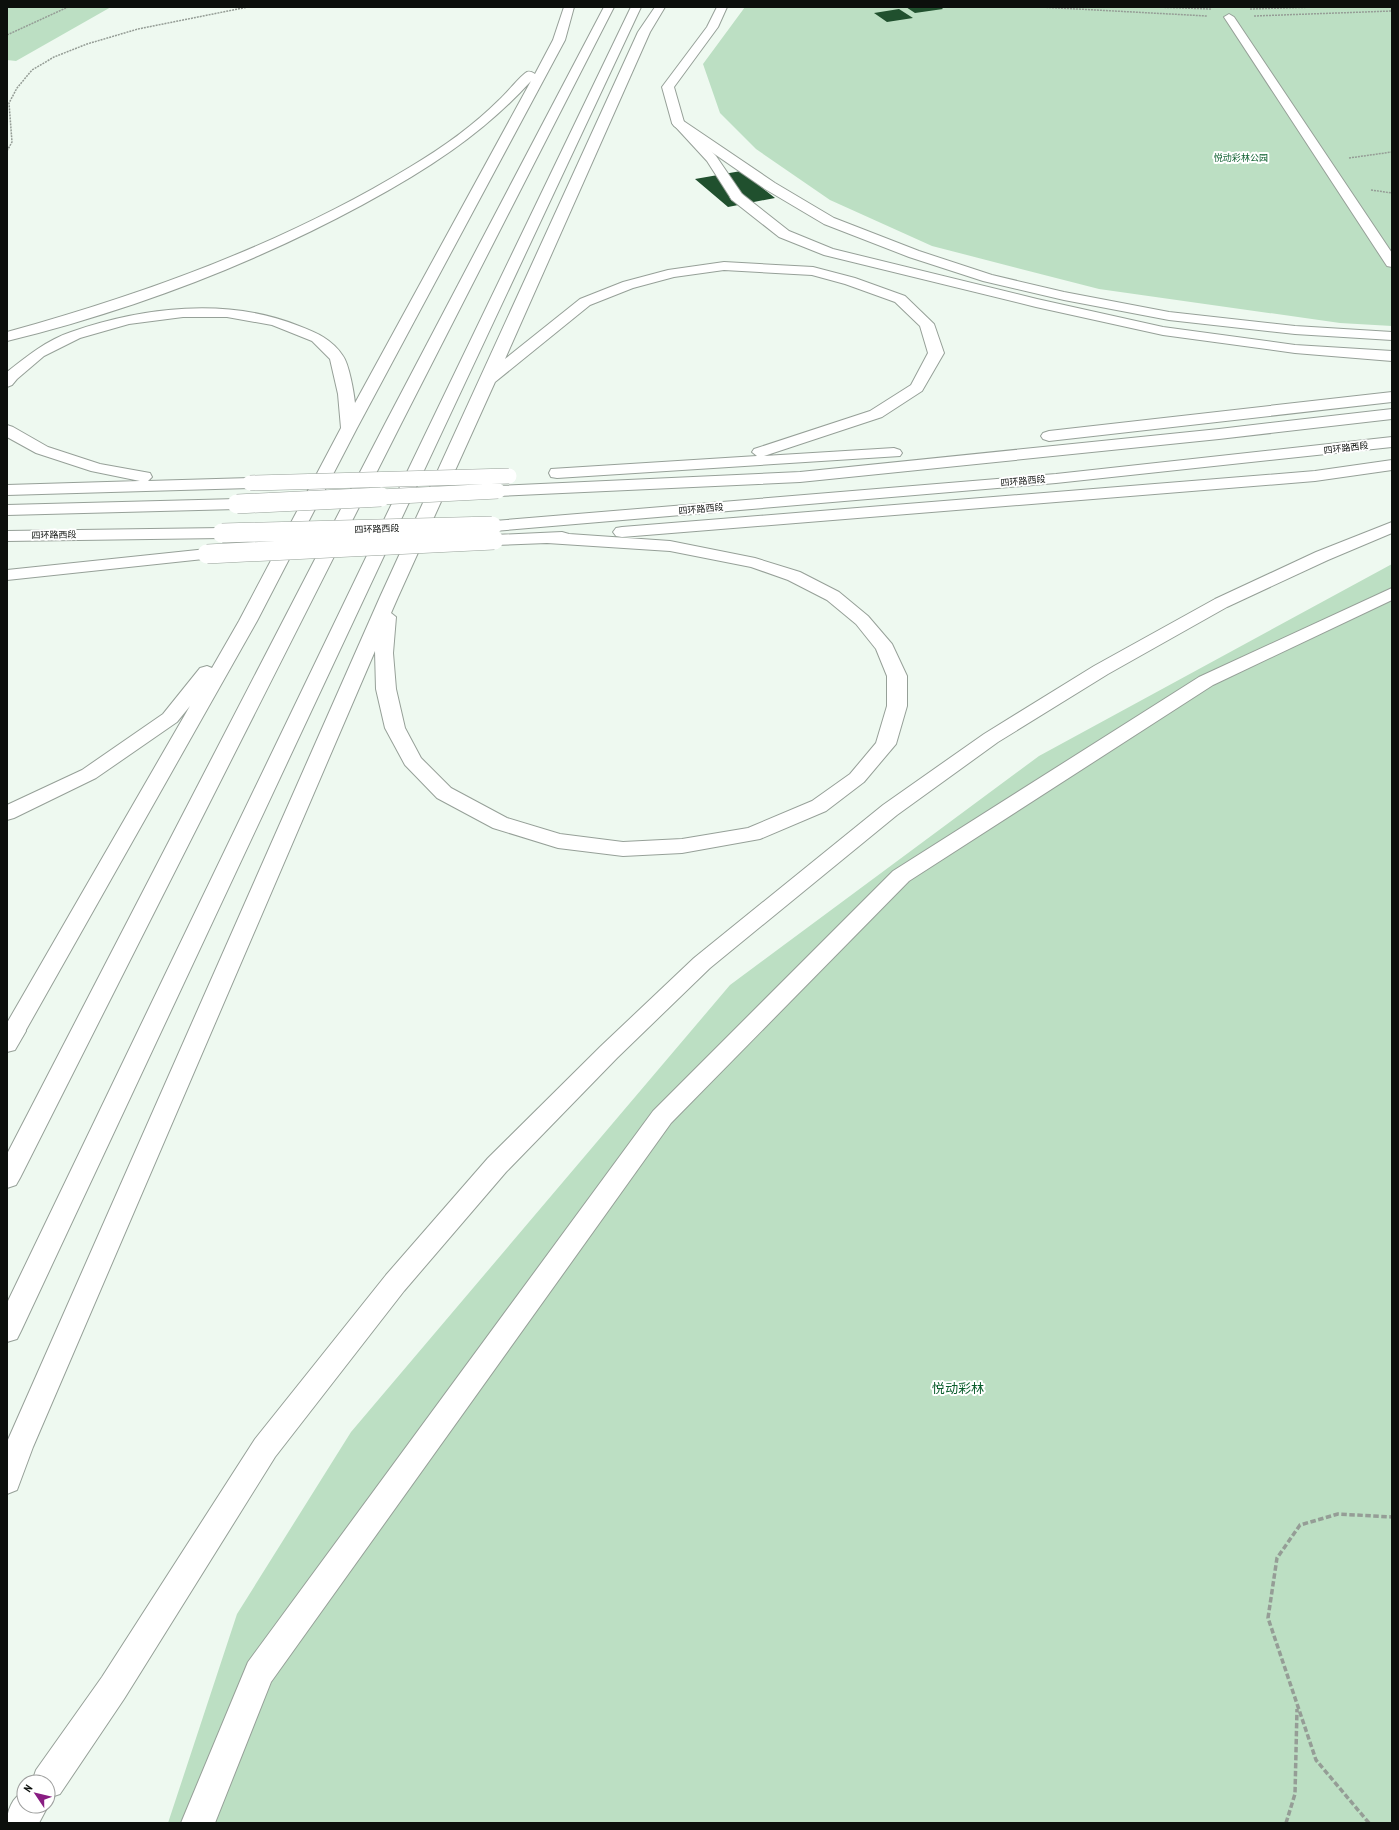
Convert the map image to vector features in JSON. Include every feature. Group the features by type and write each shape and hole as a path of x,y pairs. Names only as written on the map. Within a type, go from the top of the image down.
{"main road":[{"path":"11,1038 248,621 349,428 559,40 569,7"},
{"path":"7,1178 394,422 609,7"},
{"path":"7,1331 636,7"},
{"path":"7,1481 19,1447 389,597 644,32 660,7"},
{"path":"722,7 712,27 668,87 678,122 712,159 737,197 784,234 829,252 1163,331 1296,349 1392,356"},
{"path":"1229,17 1392,264"},
{"path":"7,337 55,324 154,292 259,252 352,206 421,167 470,132 513,96 559,40"},
{"path":"678,122 770,186 829,221 914,254 988,278 1064,296 1168,316 1295,330 1392,336"},
{"path":"488,380 585,302 628,285 673,273 724,266 813,271 850,281 900,299 927,324 936,353 917,388 876,414 764,452 638,468"},
{"path":"7,382 11,376 39,353 75,335 128,320 183,313 226,313 275,321 317,338 337,358 346,394 349,428"},
{"path":"7,490 509,476 904,452 1392,397"},
{"path":"7,510 237,504 800,477 1211,435 1392,414"},
{"path":"7,430 42,450 97,468 145,478 191,484"},
{"name":"四环路西段","path":"7,536 222,533 494,533 779,503 1236,462 1392,442"},
{"path":"548,538 1315,476 1392,465"},
{"path":"54,1774 113,1688 265,1448 395,1283 497,1165 609,1052 702,963 890,810 991,738 1101,670 1221,603 1322,556 1392,527"},
{"path":"7,575 206,554 494,533 670,546 755,563 794,576 833,596 867,625 885,648 897,676 897,706 886,744 857,778 819,806 753,834 682,846 623,849 558,841 500,823 444,793 412,761 395,728 386,689 384,653 389,597"},
{"path":"7,559 206,554"},
{"path":"198,1823 259,1672 662,1117 901,876 1206,681 1392,593"},
{"path":"7,813 89,774 170,718 248,621"},
{"path":"19,1823 25,1814"}],"path":[{"path":"7,35 68,7"},
{"path":"7,151 12,142 9,104 17,88 32,70 54,57 87,44 138,29 248,7"},
{"path":"1324,161 1392,152"},
{"path":"1369,1823 1316,1760 1268,1618 1277,1558 1300,1525 1338,1514 1392,1517"},
{"path":"1286,1823 1295,1794 1297,1707"}],"green space":[{"path":"7,7 111,7 16,61 7,60"},
{"name":"悦动彩林公园","path":"745,7 1392,7 1392,326 1340,323 1099,289 932,246 830,200 756,149 720,113 703,64"},
{"name":"悦动彩林","path":"1392,564 1392,1823 168,1823 237,1614 351,1432 730,985 1039,756"}],"building":[{"path":"906,7 941,7 943,9 915,13"},
{"path":"899,9 913,18 887,22 874,13"},
{"path":"741,171 775,198 728,207 695,179"}]}
